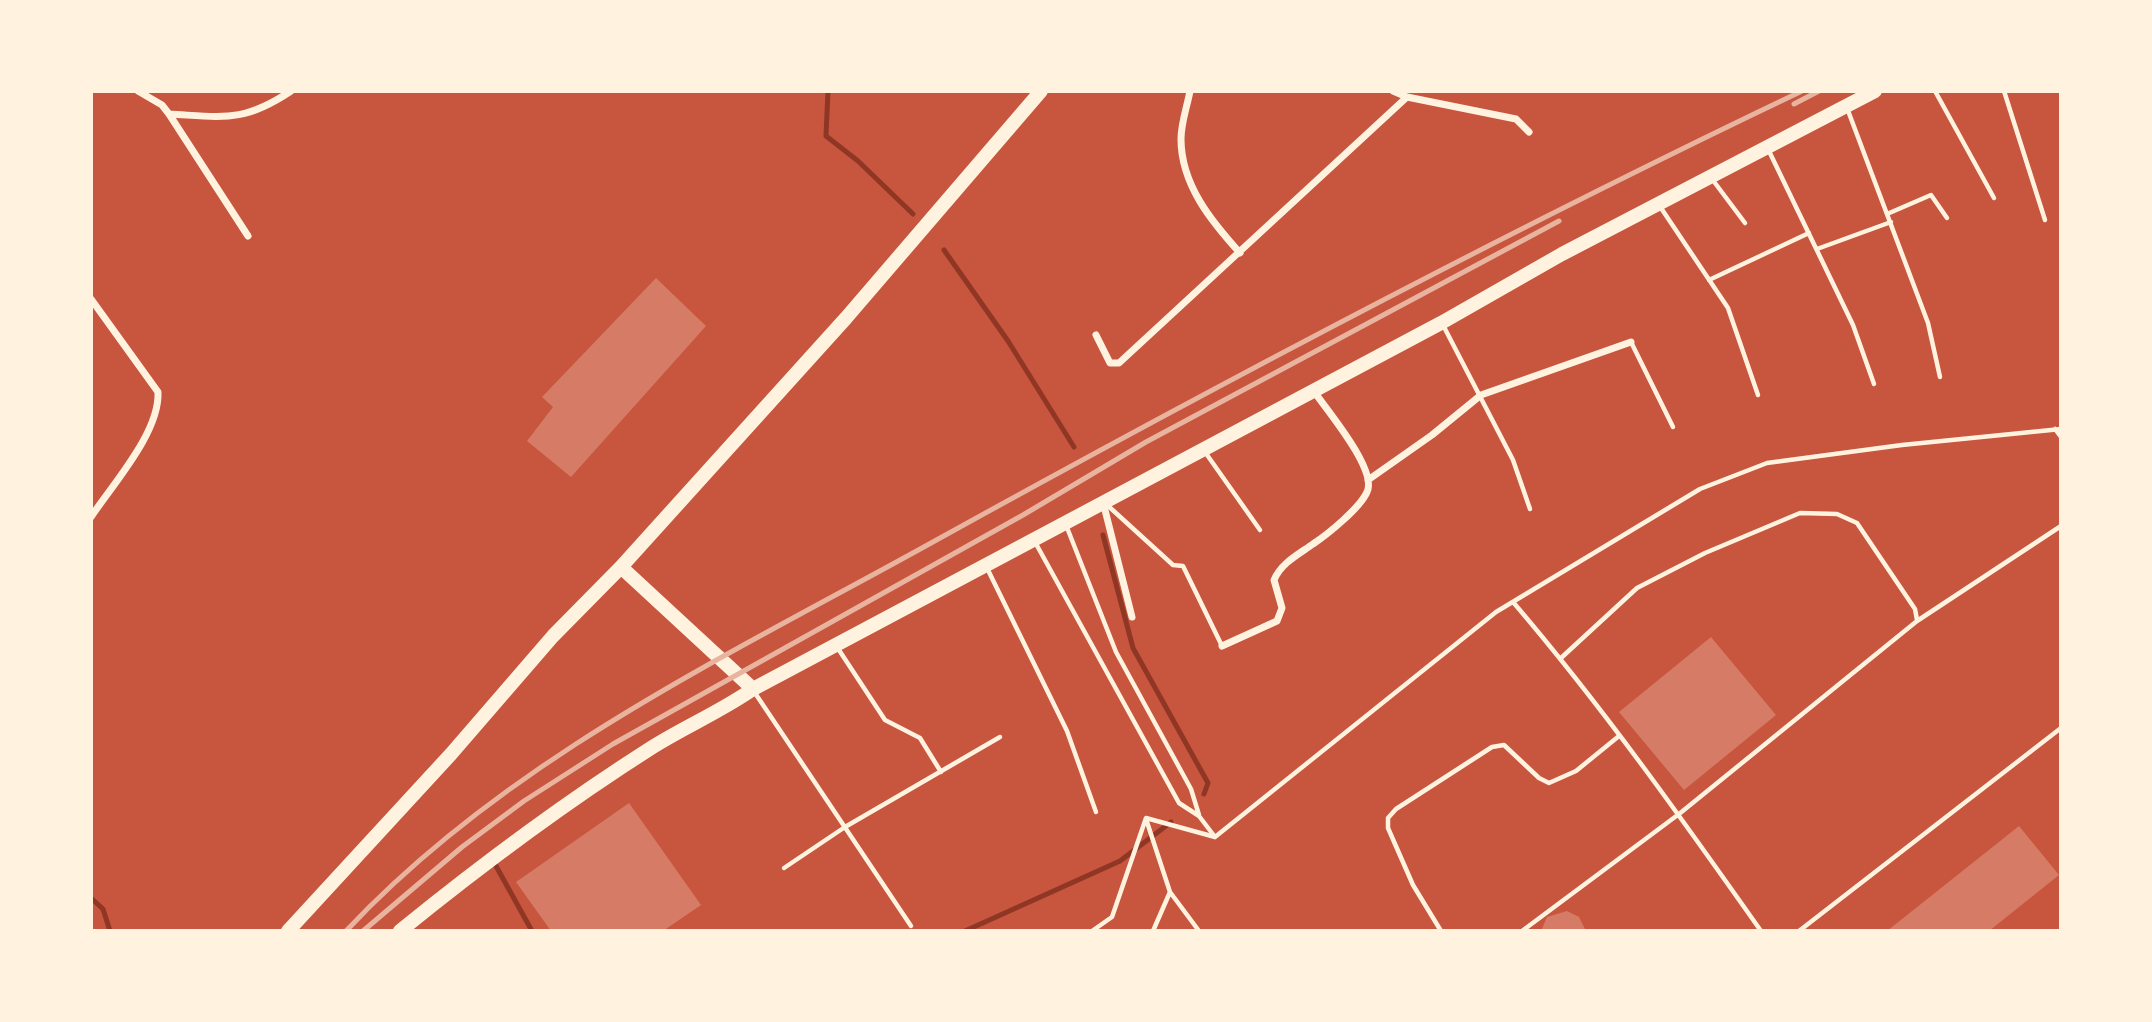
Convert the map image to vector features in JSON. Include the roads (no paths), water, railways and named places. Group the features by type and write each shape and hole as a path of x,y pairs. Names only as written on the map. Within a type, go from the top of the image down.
{"main road":[{"path":"288,931 459,744 553,636 621,567 846,318 1041,91"},
{"path":"400,931 492,857 558,811 653,747 729,706 753,689 1441,323 1658,204 1847,108 1875,91"},
{"path":"621,567 753,689"}],"street":[{"path":"138,91 162,105 169,114 248,236"},
{"path":"169,114 236,118 258,111 291,91"},
{"path":"1190,91 1181,137 1195,193 1204,211 1240,253"},
{"path":"1393,91 1407,97 1503,116 1521,122 1529,132"},
{"path":"1096,335 1110,363 1117,364 1407,97"},
{"path":"91,299 158,392 158,406 122,477 91,517"},
{"path":"1368,480 1432,435 1481,395 1631,342"},
{"path":"1222,646 1277,621 1282,608 1274,580 1280,567 1328,534 1367,492 1368,480 1363,463 1312,390"},
{"path":"1102,501 1132,617"}],"lane":[{"path":"1934,91 1994,198"},
{"path":"2004,91 2045,220"},
{"path":"1847,108 1928,323 1940,377"},
{"path":"1768,148 1853,325 1874,384"},
{"path":"1711,178 1745,223"},
{"path":"1887,214 1931,195 1947,218"},
{"path":"1658,204 1728,308 1758,396"},
{"path":"1817,249 1891,222"},
{"path":"1709,280 1809,233"},
{"path":"1441,323 1513,460 1530,509"},
{"path":"1631,342 1673,426"},
{"path":"2054,429 2061,437"},
{"path":"1215,837 1496,612 1700,489 1767,464 2061,429"},
{"path":"1203,449 1260,530"},
{"path":"1102,501 1173,565 1183,566 1222,646"},
{"path":"1561,658 1637,588 1705,553 1800,513 1838,514 1857,523 1878,549 1915,609 1917,621"},
{"path":"1064,522 1116,652 1191,789 1199,816"},
{"path":"1522,931 1679,814 1917,621 2061,526"},
{"path":"1033,538 1179,803 1199,816 1215,837"},
{"path":"985,564 1067,731 1096,812"},
{"path":"1513,602 1561,658 1679,814 1762,931"},
{"path":"835,644 885,720 920,738 941,772"},
{"path":"753,689 911,926"},
{"path":"1798,931 2061,728"},
{"path":"1441,931 1413,885 1388,828 1388,818 1396,809 1492,747 1504,745 1539,778 1549,783 1576,771 1619,736"},
{"path":"784,868 845,827 1000,737"},
{"path":"1146,818 1215,837"},
{"path":"1146,818 1170,892 1199,931"},
{"path":"1092,931 1112,917 1146,818"},
{"path":"1153,931 1170,892"}],"waterway":[{"path":"828,91 826,136 858,161 913,214"},
{"path":"944,250 1008,341 1074,447"},
{"path":"1103,535 1133,648 1208,783 1204,794"},
{"path":"965,931 1120,861 1171,822"},
{"path":"496,866 532,931"},
{"path":"91,898 103,909 110,931"}],"railway":[{"path":"346,931 408,870 475,815 545,764 693,673 1359,313 1579,200 1802,91"},
{"path":"1794,104 1819,91"},
{"path":"363,931 462,847 524,801 613,744 1023,515 1146,442 1559,221"}]}
